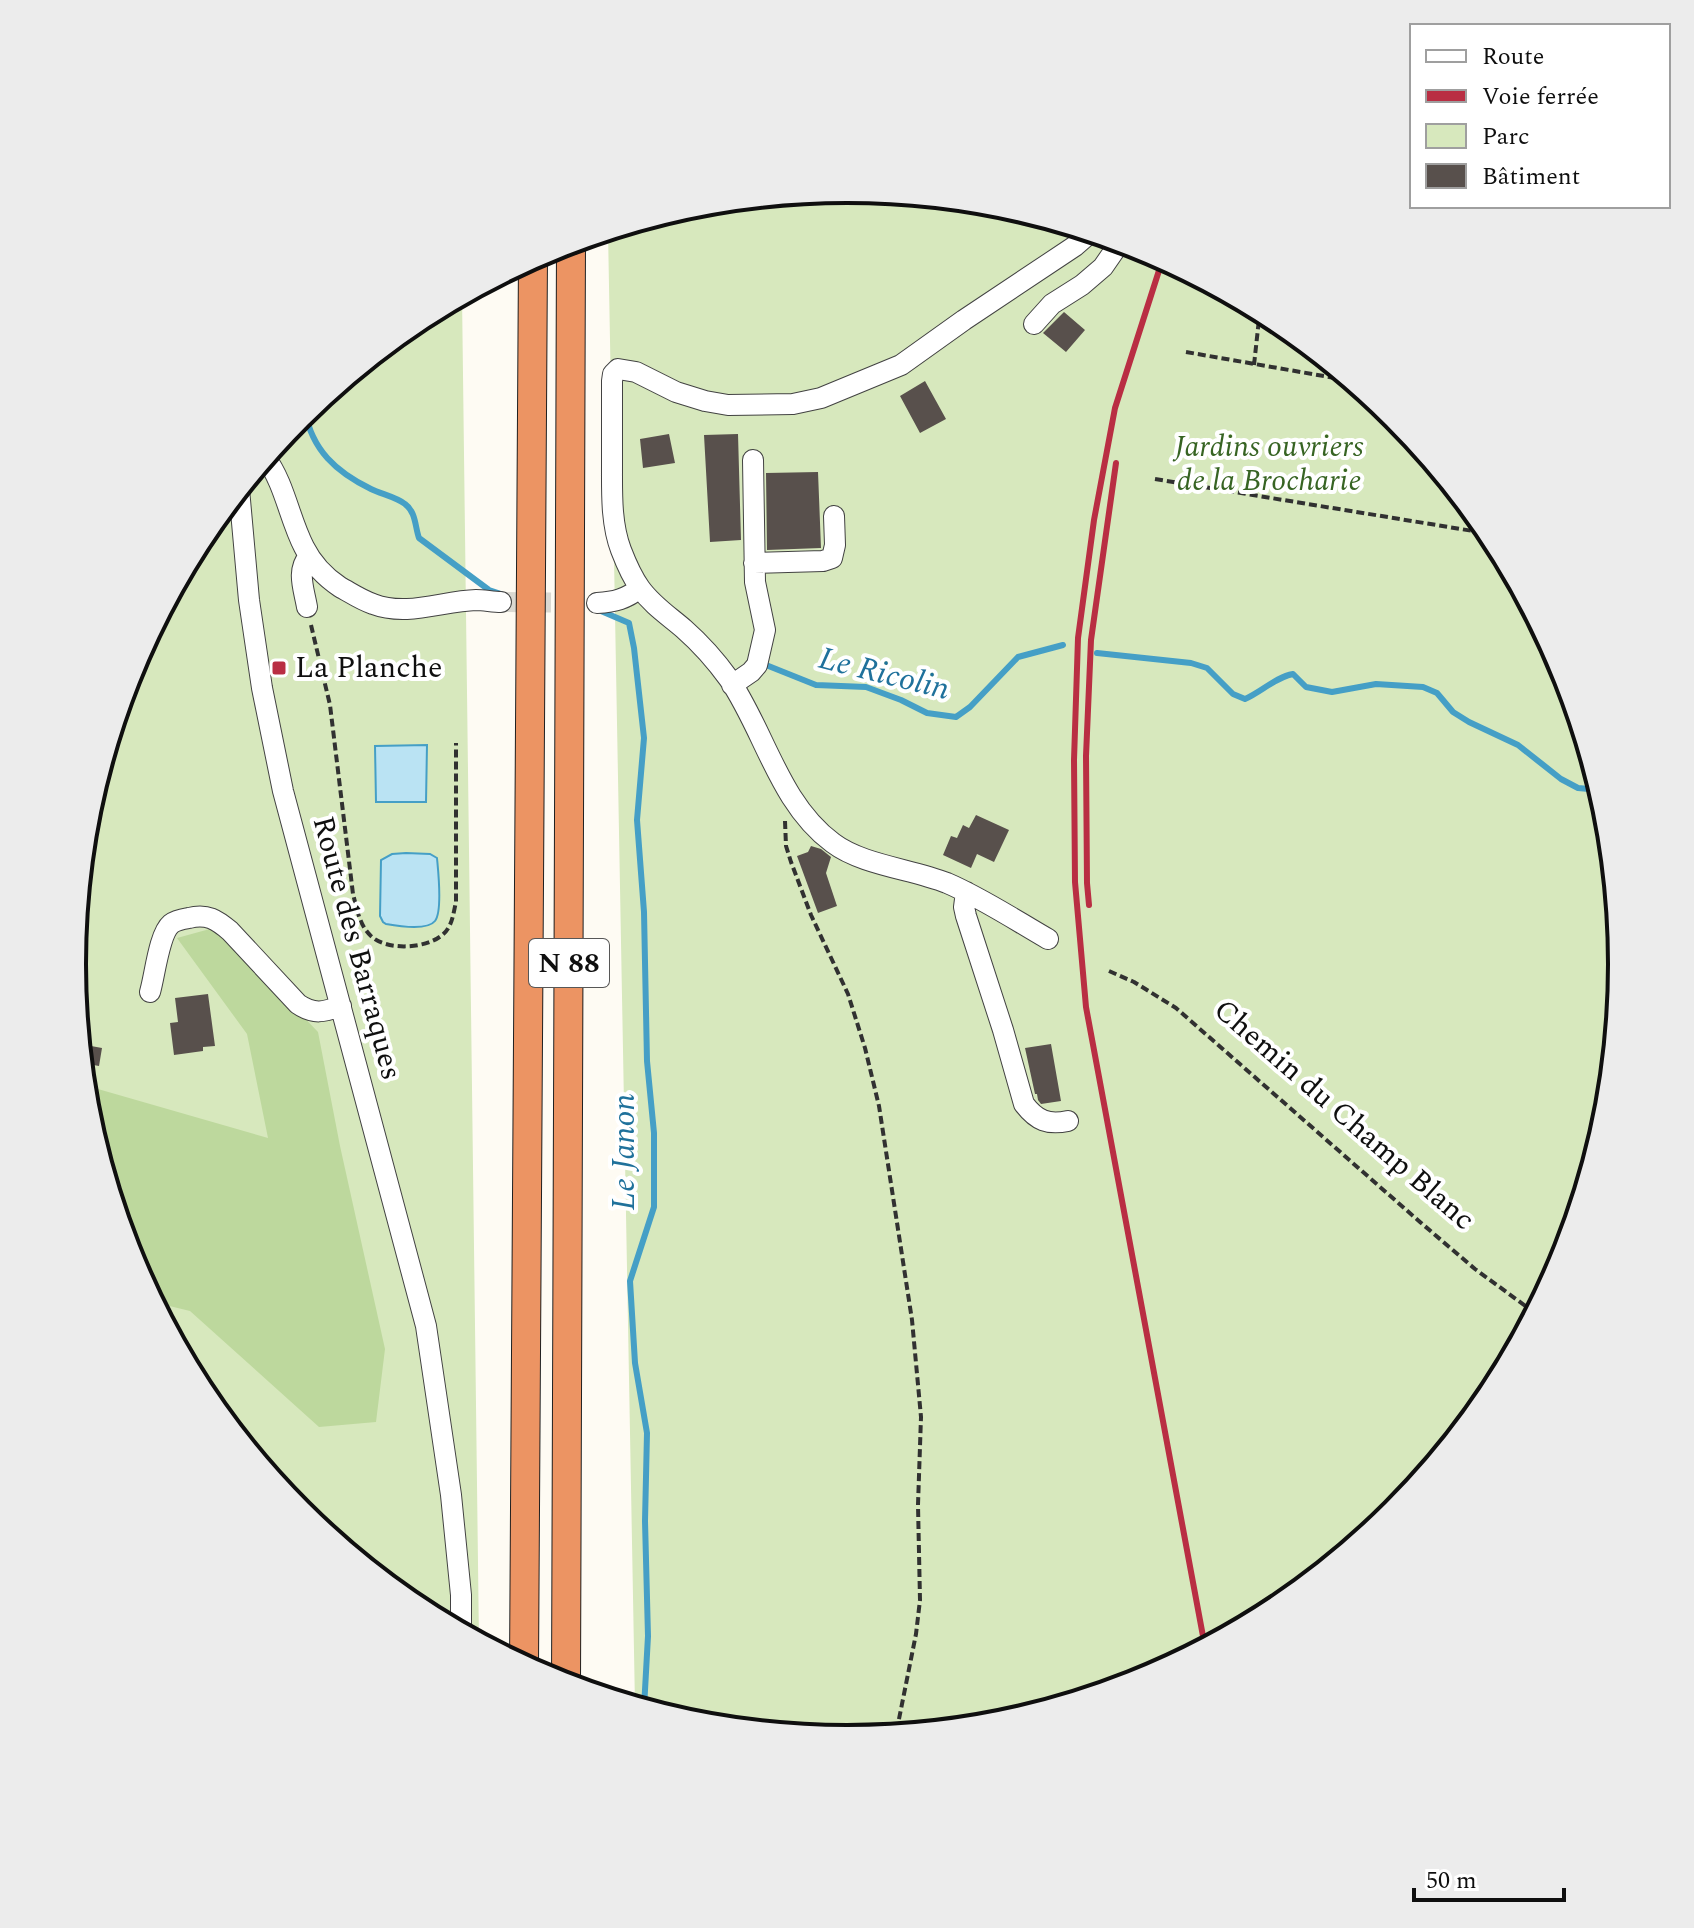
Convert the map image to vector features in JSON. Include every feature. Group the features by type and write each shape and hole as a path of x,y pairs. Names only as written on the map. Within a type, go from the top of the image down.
{"highway":[{"name":"N 88","path":"566,1671 571,255"},
{"name":"N 88","path":"524,1653 533,271"}],"street":[{"path":"1048,939 966,892 858,856 833,843 813,823 780,779 732,685 707,651 659,610 640,588 620,548 614,521 612,381 618,369 636,372 676,392 728,405 793,404 821,398 901,365 1082,240"},
{"path":"1034,324 1052,304 1092,278 1114,252"},
{"path":"732,685 757,665 764,642 763,613 755,582 753,460"},
{"path":"272,466 277,474 295,531 309,556 328,579 352,594 375,605 401,609 475,600 501,602"},
{"name":"Route des Barraques","path":"240,505 249,600 262,688 283,791 426,1326 451,1495 461,1620"},
{"path":"754,563 823,561 832,558 834,516"},
{"path":"307,607 301,565 309,556"},
{"path":"597,603 615,602 640,588"},
{"path":"966,892 966,916 1024,1104 1031,1114 1048,1124 1068,1121"},
{"path":"150,992 163,933 180,920 209,916 230,931 308,1011 341,1006"}],"path":[{"path":"1254,365 1258,324"},
{"path":"1186,352 1332,378"},
{"path":"1155,479 1473,531"},
{"path":"307,607 330,705 353,894 358,916 367,933 376,941 390,946 427,943 441,937 452,923 456,902 456,743"},
{"path":"790,793 784,801 786,846 811,915 848,994 879,1106 912,1320 921,1417 918,1505 920,1600 898,1723"},
{"name":"Chemin du Champ Blanc","path":"1109,971 1134,982 1176,1008 1431,1232 1527,1307"}],"green space":[{"name":"Jardins ouvriers de la Brocharie","path":"847,203 897,205 995,218 1092,243 1184,281 1228,305 1270,331 1349,392 1419,462 1451,501 1480,541 1530,627 1568,719 1582,767 1601,865 1606,914 1608,964 1601,1063 1582,1161 1568,1209 1530,1301 1506,1345 1480,1387 1419,1466 1349,1536 1310,1568 1270,1597 1184,1647 1092,1685 1044,1699 946,1718 897,1723 847,1725 748,1718 635,1695 608,241 699,218 748,210"},
{"path":"462,308 479,1630 384,1568 309,1502 243,1427 188,1344 164,1301 144,1255 112,1161 93,1063 86,964 93,865 112,767 144,673 188,583 243,501 309,426 384,360"},
{"path":"217,927 318,1032 385,1349 376,1422 319,1427 190,1311 166,1305 144,1255 112,1161 97,1089 268,1138 247,1034 177,938"}],"water":[{"path":"427,745 426,802 376,802 375,746"},
{"path":"392,854 430,854 437,858 439,909 435,921 426,926 386,924 380,916 381,860"}],"building":[{"path":"1064,312 1085,330 1066,352 1043,333"},
{"path":"925,381 946,419 920,433 900,396"},
{"path":"669,434 675,463 643,468 640,439"},
{"path":"738,434 741,540 710,542 704,435"},
{"path":"818,472 821,548 767,550 766,473"},
{"path":"976,815 1009,830 994,862 977,854 971,868 943,855 951,836 957,838 963,825 969,828"},
{"path":"811,846 831,857 826,873 837,906 818,913 797,856 808,852"},
{"path":"208,994 215,1046 174,1055 170,1023 178,1022 175,998"},
{"path":"1051,1044 1061,1101 1041,1104 1035,1094 1025,1048"},
{"path":"91,1046 102,1048 99,1066 93,1065"}],"waterway":[{"name":"Le Janon","path":"309,426 320,448 337,467 358,482 409,507 419,538 489,590 501,594"},
{"name":"Le Janon","path":"601,611 629,623 644,738 637,820 644,912 647,1061 654,1133 654,1207 630,1281 635,1363 647,1433 645,1521 648,1636 645,1697"},
{"name":"Le Ricolin","path":"766,665 816,685 866,687 927,713 956,717 970,707 1018,657 1063,645"},
{"name":"Le Ricolin","path":"1097,653 1191,663 1207,668 1233,694 1245,699 1293,674 1306,687 1332,692 1376,684 1423,687 1437,693 1453,712 1469,722 1518,745 1561,779 1587,789"}],"tunnel":[{"path":"501,602 597,603"}],"railway":[{"path":"1159,270 1115,408 1094,520 1078,638 1074,760 1075,882 1086,1007 1203,1636"},
{"path":"1089,905 1086,756 1091,640 1116,463"}],"place":[{"name":"La Planche","path":"279,668"}]}
